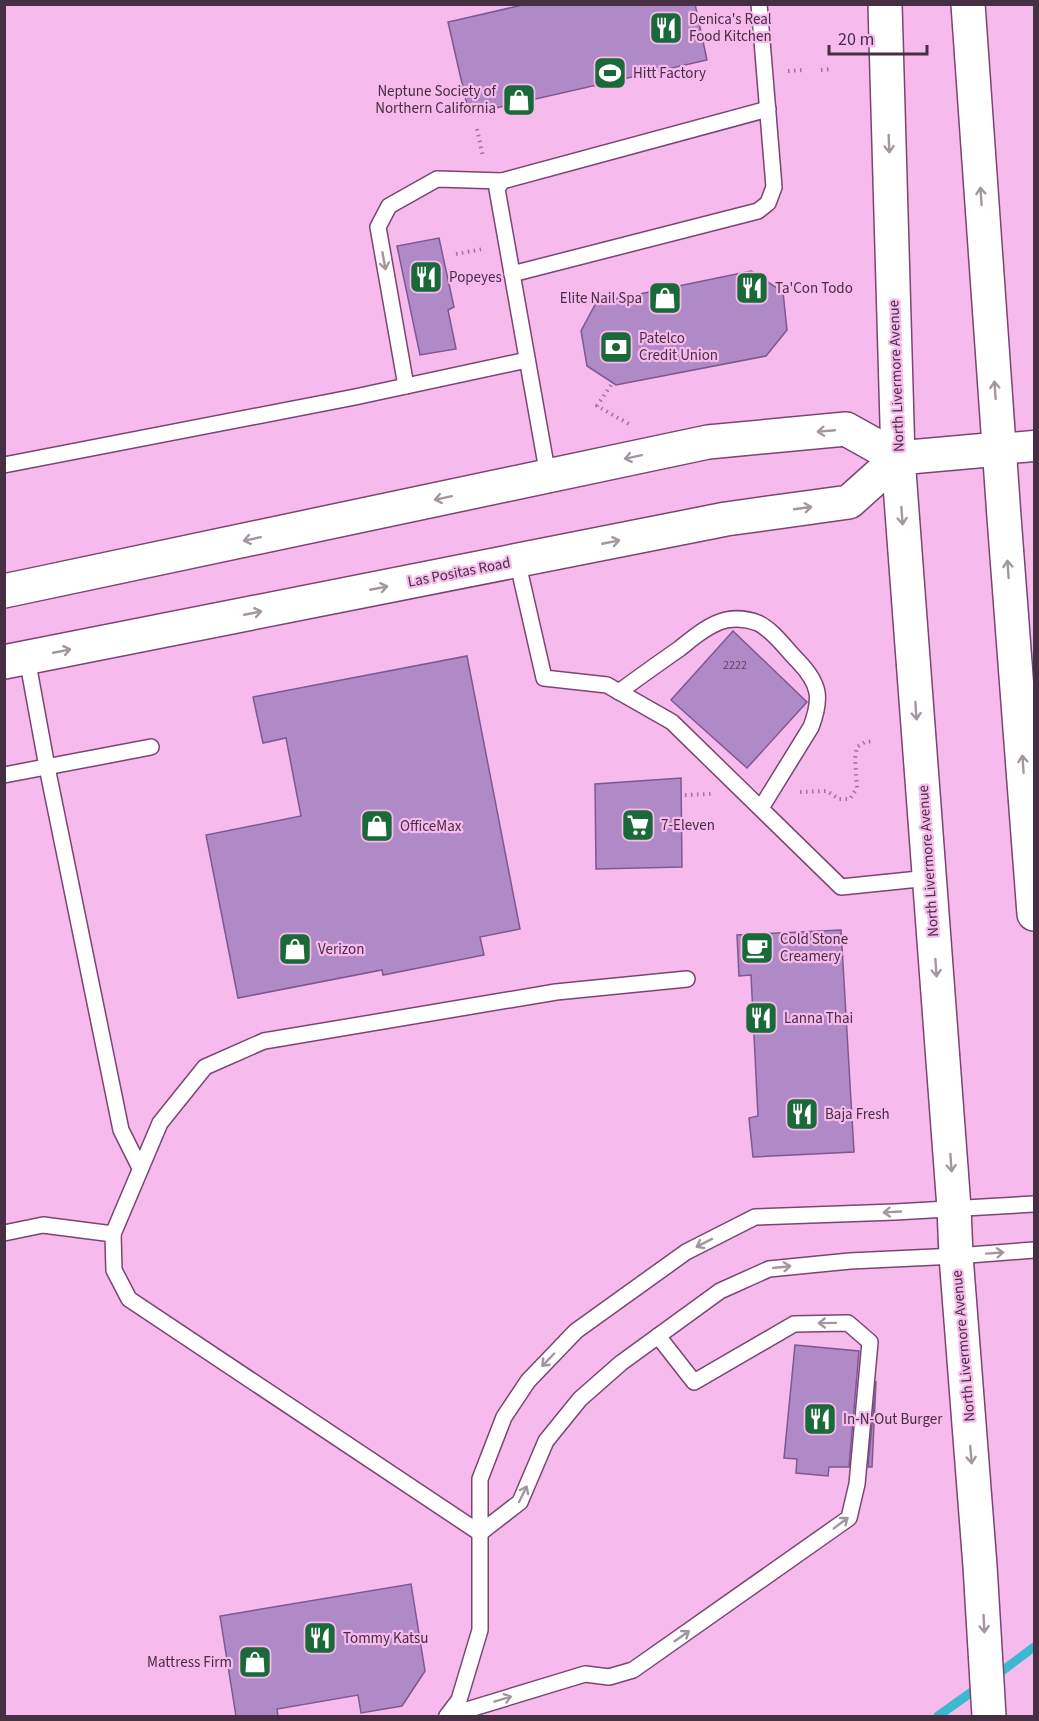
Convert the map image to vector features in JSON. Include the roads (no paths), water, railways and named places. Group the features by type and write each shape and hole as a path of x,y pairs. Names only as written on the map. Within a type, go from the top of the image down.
{"main road":[{"name":"North Livermore Avenue","path":"885,4 898,458 980,1566 989,1716"},
{"path":"968,4 999,449 1034,894"},
{"path":"4,591 708,442 846,429 898,458 999,449"},
{"name":"Las Positas Road","path":"16,660 726,519 849,502 898,458"}],"street":[{"path":"999,449 1035,446"}],"lane":[{"path":"512,274 758,211 768,202 774,187 759,4"},
{"path":"406,386 378,227 389,206 438,178 502,181 768,109"},
{"path":"502,181 497,189 548,476"},
{"path":"4,465 527,360"},
{"path":"517,561 544,678 607,685 672,722 841,887 929,878"},
{"path":"619,692 705,630 725,620 741,619 759,623 809,672 816,685 818,698 811,727 761,808"},
{"path":"16,660 47,767 122,1130 140,1168"},
{"path":"4,775 151,747"},
{"path":"480,1533 129,1299 114,1270 113,1234 160,1123 205,1067 264,1041 556,992 687,979"},
{"path":"447,1716 459,1700 480,1630 480,1479 504,1417 528,1381 576,1331 686,1252 754,1217 1035,1204"},
{"path":"4,1233 43,1226 113,1234"},
{"path":"480,1533 520,1502 546,1441 580,1399 621,1363 720,1291 770,1269 850,1261 1035,1250"},
{"path":"447,1716 585,1674 609,1677 633,1670 849,1518 857,1484 870,1342 848,1323 794,1324 694,1382 658,1336"}],"waterway":[{"path":"994,1677 1034,1647"},
{"path":"938,1716 980,1686"}],"place":[{"name":"Denica's Real Food Kitchen","path":"666,28"},
{"name":"Hitt Factory","path":"610,73"},
{"name":"Neptune Society of Northern California","path":"519,100"},
{"name":"Popeyes","path":"426,277"},
{"name":"Ta'Con Todo","path":"752,288"},
{"name":"Elite Nail Spa","path":"665,298"},
{"name":"Patelco Credit Union","path":"616,347"},
{"name":"7-Eleven","path":"638,825"},
{"name":"OfficeMax","path":"377,826"},
{"name":"Cold Stone Creamery","path":"757,948"},
{"name":"Verizon","path":"295,949"},
{"name":"Lanna Thai","path":"761,1018"},
{"name":"Baja Fresh","path":"802,1114"},
{"name":"In-N-Out Burger","path":"820,1419"},
{"name":"Tommy Katsu","path":"320,1638"},
{"name":"Mattress Firm","path":"255,1662"}]}
